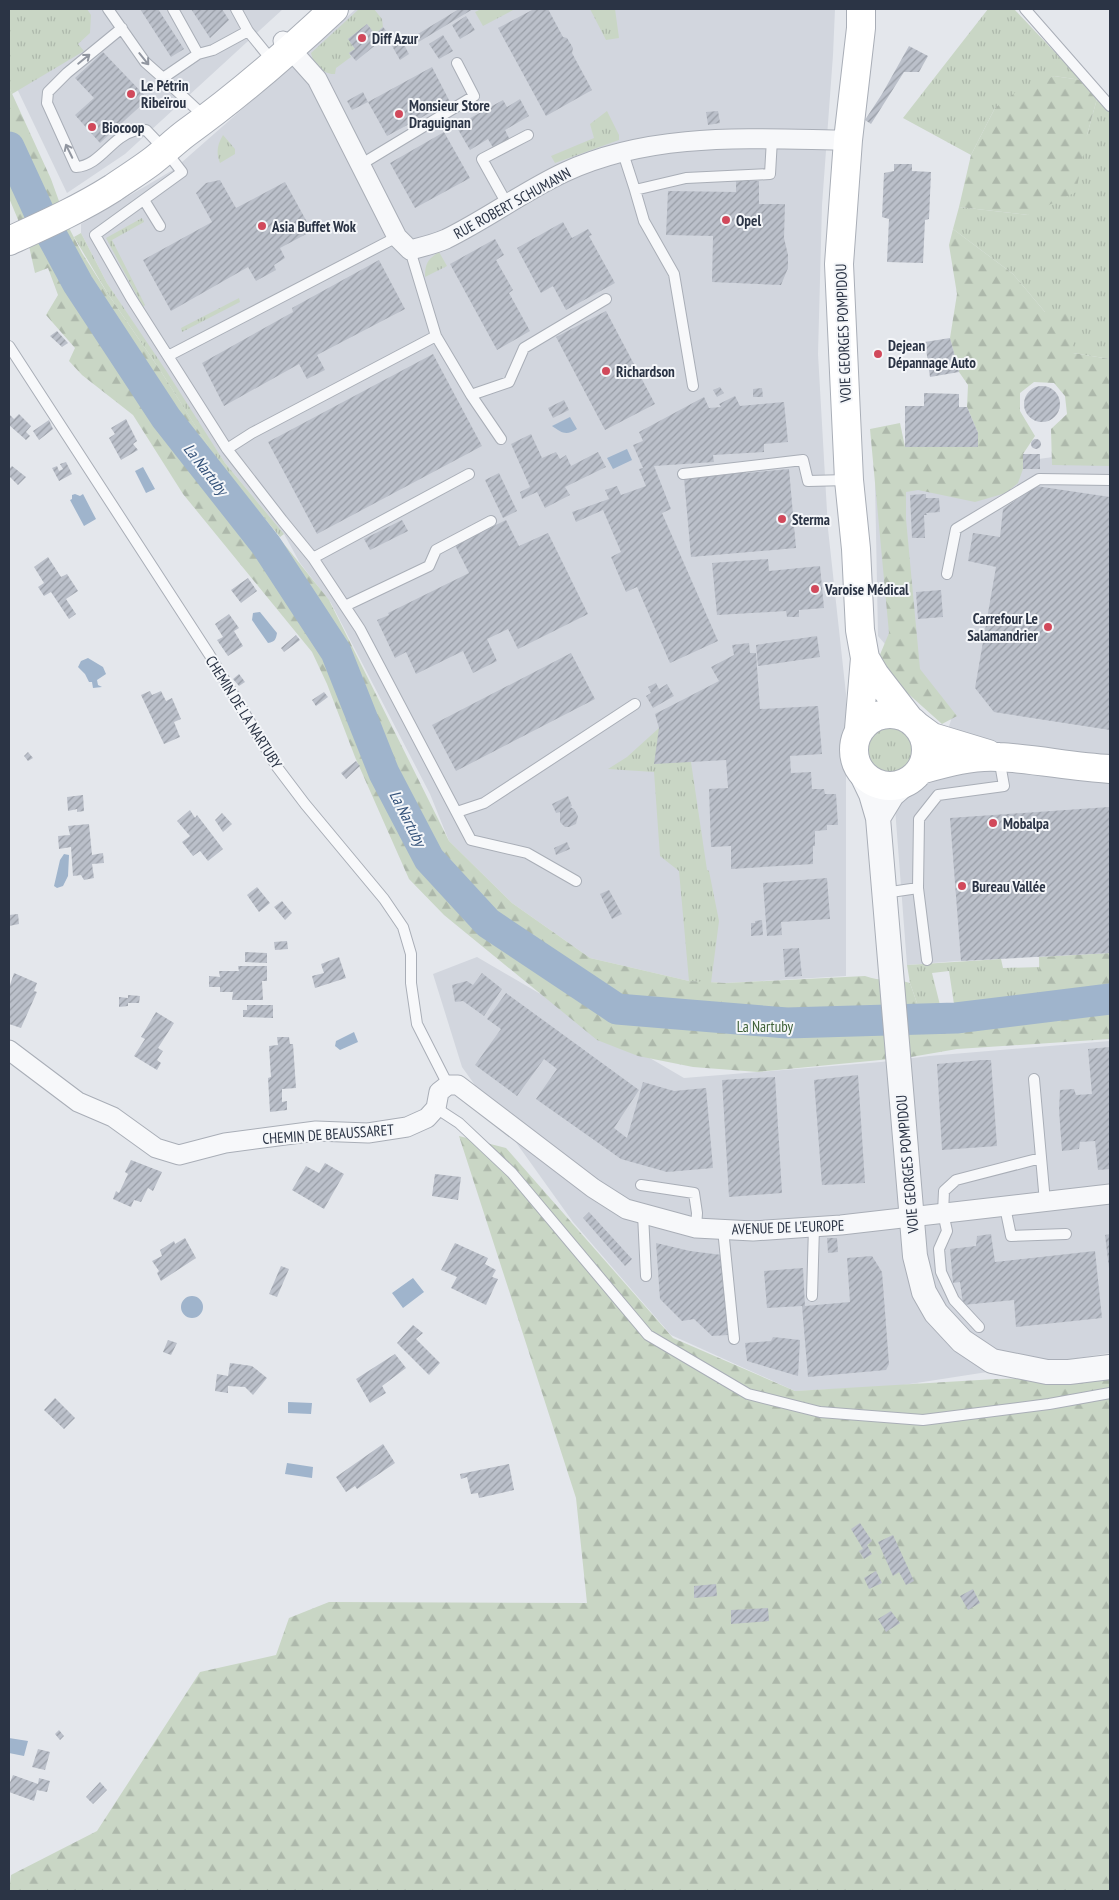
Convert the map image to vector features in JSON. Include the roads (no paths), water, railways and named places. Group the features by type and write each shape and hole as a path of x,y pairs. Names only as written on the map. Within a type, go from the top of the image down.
{"main road":[{"path":"279,52 316,9"},
{"path":"9,241 68,213 112,189 150,163 279,52 334,9"},
{"name":"VOIE GEORGES POMPIDOU","path":"860,9 861,28 848,140 839,264 849,480 856,549 860,630 865,658 860,729"},
{"name":"VOIE GEORGES POMPIDOU","path":"865,658 874,675 913,722"},
{"path":"999,757 961,761 913,776 895,786 883,786 872,782 859,769 854,758 853,746 860,729 873,717 884,714 896,714 913,722 925,733 937,739 999,757 1110,769"},
{"path":"913,722 924,736 926,747 925,759 913,776"}],"street":[{"path":"279,52 317,79 360,165 404,244"},
{"name":"RUE ROBERT SCHUMANN","path":"404,244 444,240 565,172 605,157 673,142 772,139 848,140"},
{"name":"VOIE GEORGES POMPIDOU","path":"859,769 871,794 878,818 915,1256 924,1292 936,1313 962,1341 992,1361 1047,1372 1069,1372 1110,1367"},
{"path":"878,818 892,795 913,776"},
{"name":"CHEMIN DE BEAUSSARET","path":"9,1050 78,1102 113,1117 156,1148 179,1155 225,1143 307,1132 368,1133 407,1127 427,1118 436,1108 439,1092 448,1085"},
{"name":"AVENUE DE L'EUROPE","path":"448,1085 458,1085 593,1188 626,1209 696,1228 753,1231 814,1227 912,1218 1110,1194"}],"lane":[{"path":"108,9 145,62 163,78 190,129 182,172 95,235 131,298 227,448 313,558 360,629 412,731 458,812 471,840 528,853 576,881"},
{"path":"172,9 198,54"},
{"path":"236,9 248,31 279,52"},
{"path":"1025,9 1110,106"},
{"path":"122,28 67,73 48,92 47,103 76,167 84,167 118,140 133,131 190,129"},
{"path":"163,78 198,54 213,50 248,31"},
{"path":"360,165 474,96 457,63"},
{"path":"508,204 482,159 528,135"},
{"path":"635,190 686,178 770,174 772,139"},
{"path":"624,153 644,221 674,274 693,386"},
{"path":"144,200 160,226"},
{"path":"168,356 404,244 436,336 470,395 502,439"},
{"path":"470,395 509,382 524,348 606,299"},
{"path":"227,448 436,336"},
{"name":"CHEMIN DE LA NARTUBY","path":"9,346 190,624 277,767 305,804 384,899 403,927 411,954 411,983 417,1024 448,1085"},
{"path":"683,474 803,460 808,481 849,480"},
{"path":"313,558 469,474"},
{"path":"947,574 956,530 1039,479 1110,480"},
{"path":"345,606 429,566 436,550 491,521"},
{"path":"458,812 484,803 635,704"},
{"path":"927,960 918,888 919,819 938,796 1004,786 999,757"},
{"path":"884,893 918,888"},
{"path":"1034,1079 1045,1202"},
{"path":"436,1108 459,1123 512,1173 648,1335 748,1394 820,1412 923,1420 1049,1404 1110,1393"},
{"path":"979,1327 954,1300 941,1272 939,1249 947,1231 944,1213 944,1191 956,1180 1041,1158"},
{"path":"641,1185 694,1193 696,1228"},
{"path":"1005,1207 1011,1236 1066,1234"},
{"path":"643,1214 646,1276"},
{"path":"812,1296 814,1227"},
{"path":"723,1230 734,1340"}],"water":[{"path":"570,417 577,429 564,433 552,426"},
{"path":"627,449 632,460 613,469 607,458"},
{"path":"143,467 155,489 146,493 135,471"},
{"path":"83,494 96,519 84,526 70,500 72,495 80,496"},
{"path":"260,612 277,633 276,639 272,642 268,643 252,620 253,613"},
{"path":"88,658 103,667 106,674 97,680 98,685 102,687 93,688 92,682 89,682 85,674 78,667 81,661"},
{"path":"64,854 69,855 68,876 63,886 57,888 54,886 60,860"},
{"path":"354,1032 358,1042 340,1050 335,1046 336,1041"},
{"path":"413,1278 424,1292 403,1308 392,1293"},
{"path":"192,1296 200,1299 203,1307 200,1315 192,1318 184,1315 181,1307 184,1299"},
{"path":"288,1402 312,1403 311,1414 288,1413"},
{"path":"287,1463 313,1467 312,1478 285,1474"},
{"path":"9,1738 28,1741 24,1756 9,1753"}],"waterway":[{"name":"La Nartuby","path":"9,147 39,212 78,284 166,418 266,545 336,652 384,773 429,859 488,923 617,1009 787,1023 956,1018 1110,999"}],"place":[{"name":"Diff Azur","path":"362,38"},
{"name":"Le Pétrin Ribeïrou","path":"131,94"},
{"name":"Monsieur Store Draguignan","path":"399,114"},
{"name":"Biocoop","path":"92,127"},
{"name":"Opel","path":"726,220"},
{"name":"Asia Buffet Wok","path":"262,226"},
{"name":"Dejean Dépannage Auto","path":"878,354"},
{"name":"Richardson","path":"606,371"},
{"name":"Sterma","path":"782,519"},
{"name":"Varoise Médical","path":"815,589"},
{"name":"Carrefour Le Salamandrier","path":"1048,627"},
{"name":"Mobalpa","path":"993,823"},
{"name":"Bureau Vallée","path":"962,886"}]}
